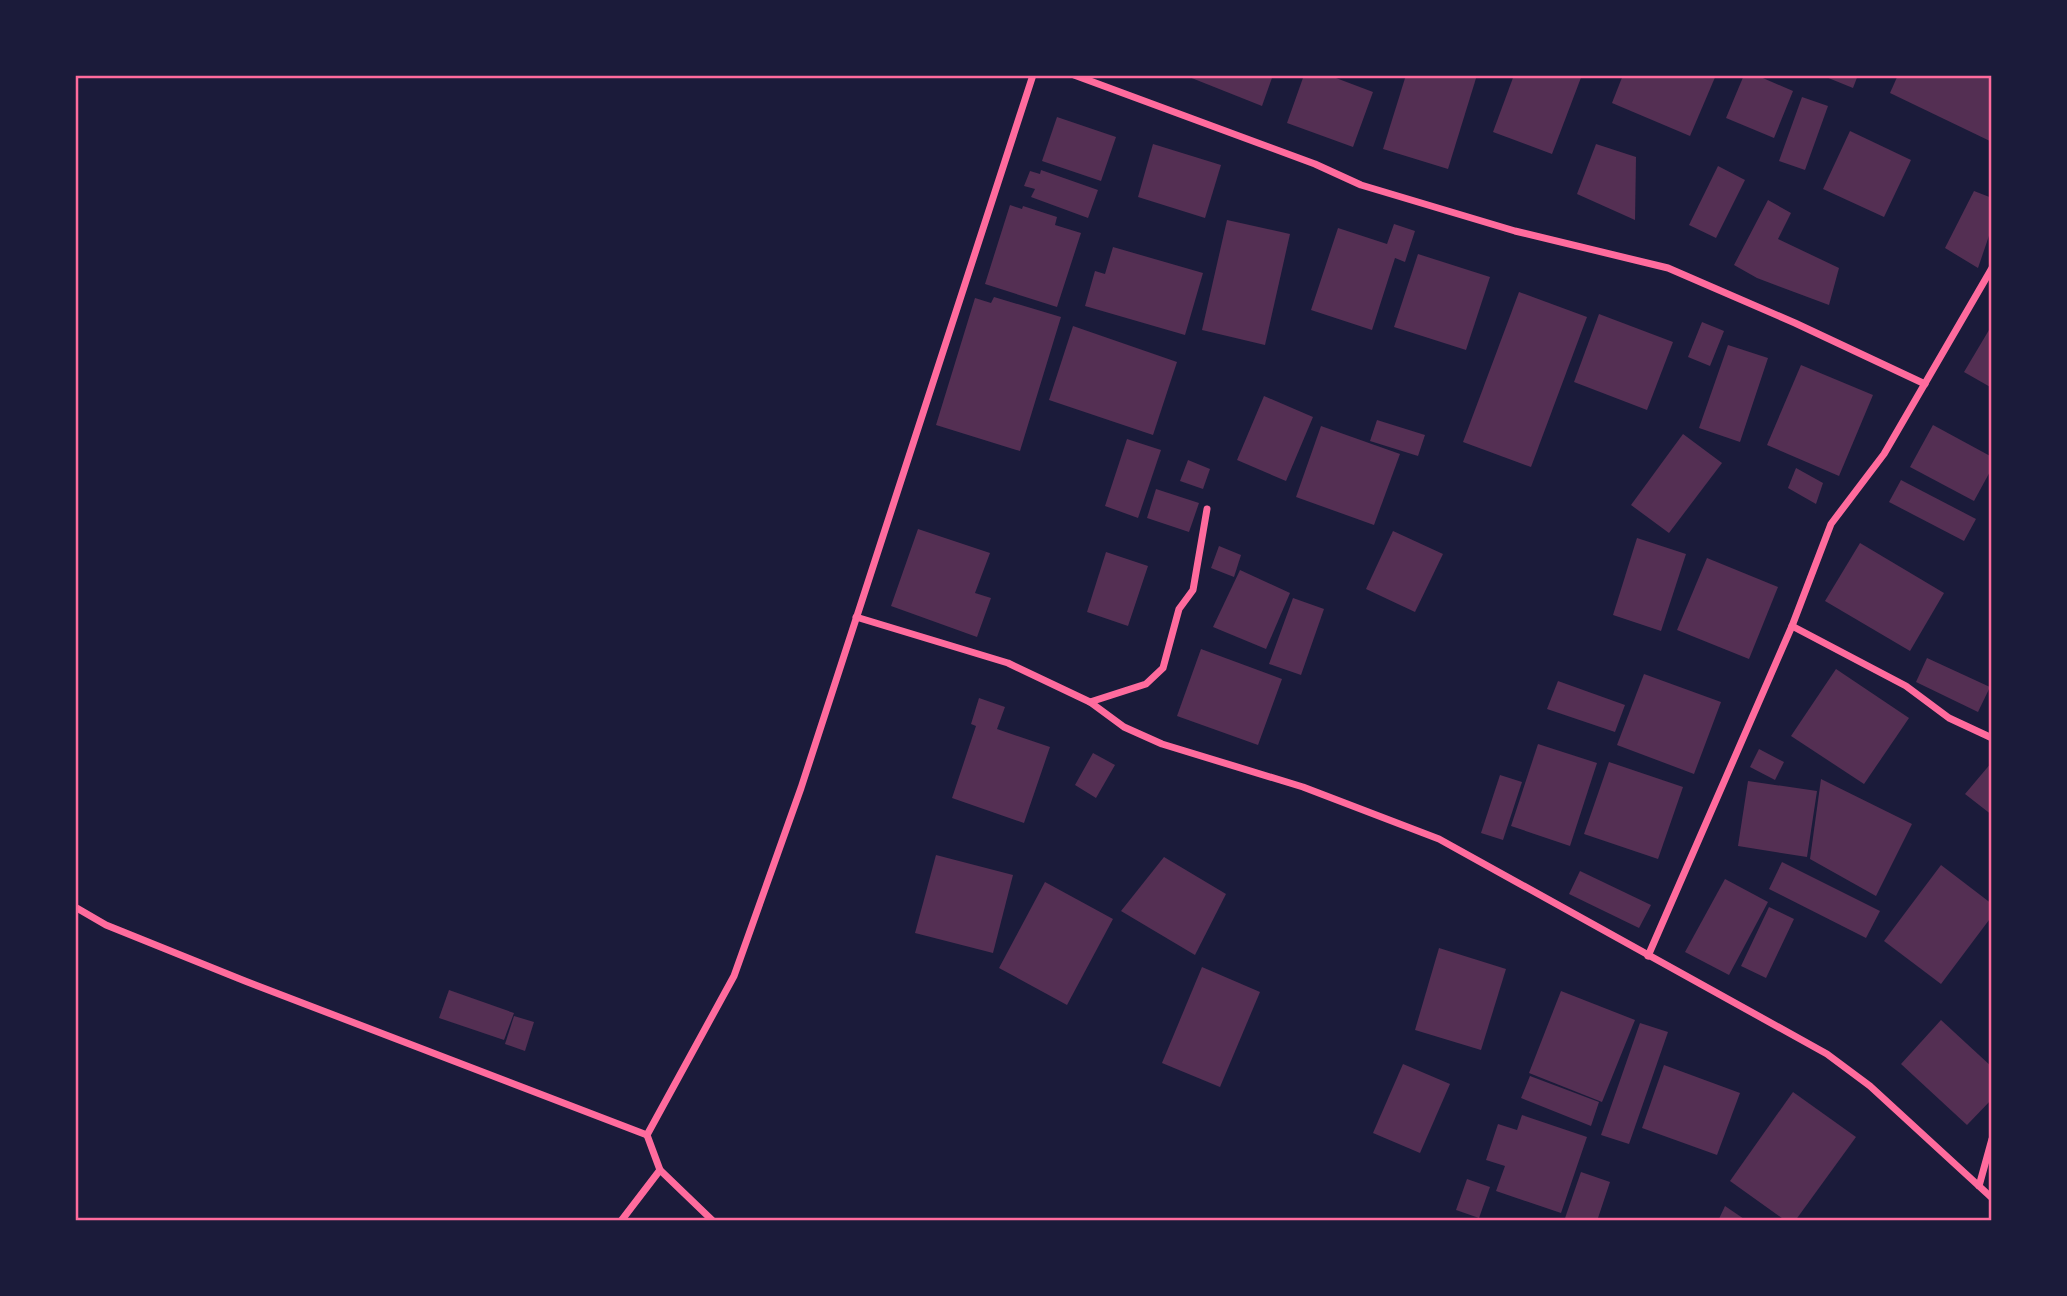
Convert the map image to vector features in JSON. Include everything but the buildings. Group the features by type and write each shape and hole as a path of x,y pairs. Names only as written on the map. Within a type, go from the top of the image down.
{"street":[{"path":"647,1135 734,976 801,788 1033,75"},
{"path":"1074,75 1263,144 1362,185 1515,232 1668,268 1926,384"},
{"path":"1648,956 1792,626 1831,524 1884,454 1992,268"},
{"path":"1090,702 1146,684 1163,668 1179,609 1193,590 1206,509"},
{"path":"856,617 1008,663 1090,702 1124,727 1162,744 1303,787 1439,839 1827,1054 1870,1086 1992,1198"},
{"path":"1792,626 1906,686 1950,718 1992,738"},
{"path":"75,907 106,925 282,996 647,1135 660,1170 713,1221"},
{"path":"1979,1186 1992,1139"},
{"path":"621,1221 660,1170"}]}
